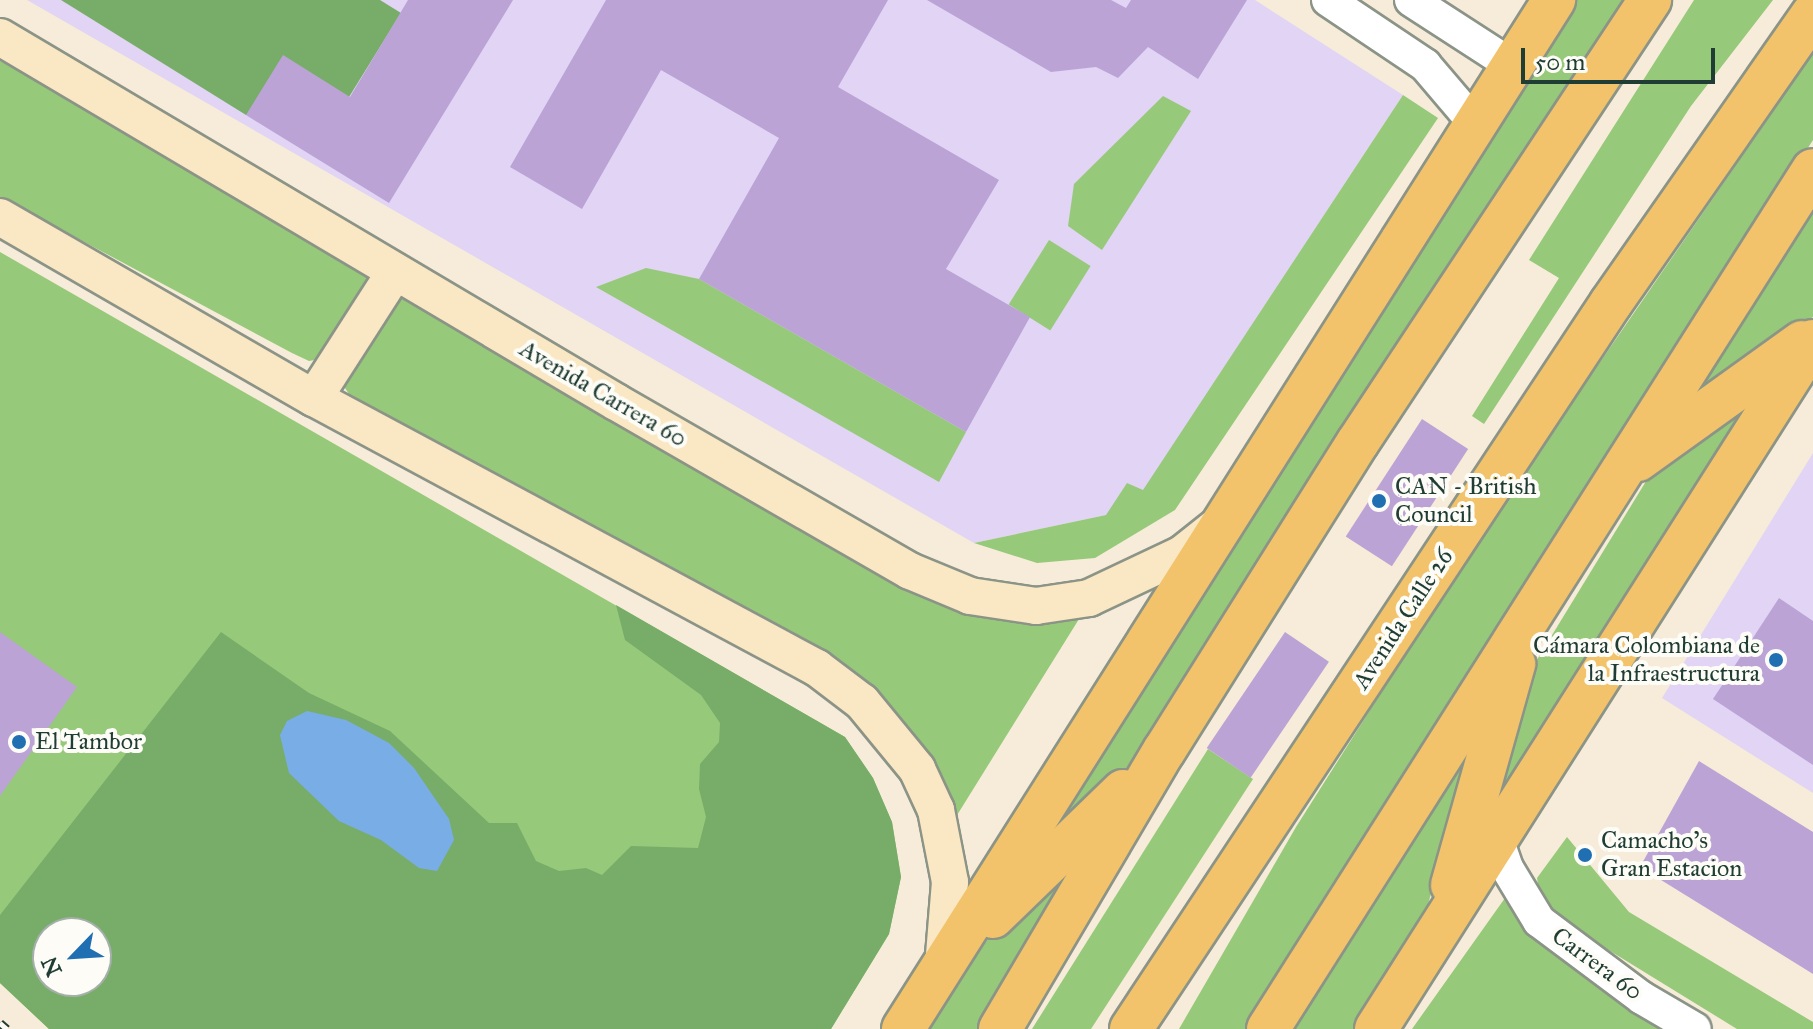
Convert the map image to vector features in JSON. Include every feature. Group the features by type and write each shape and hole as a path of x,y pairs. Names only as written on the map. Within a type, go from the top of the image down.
{"main road":[{"path":"903,1029 1554,0"},
{"path":"1000,1029 1164,751 1358,442 1650,0"},
{"name":"Avenida Calle 26","path":"1141,1019 1611,303 1813,13"},
{"name":"Avenida Carrera 60","path":"0,37 395,272 910,571 970,596 1036,606 1089,598 1182,554 1227,519"},
{"path":"1268,1029 1813,170"},
{"path":"0,217 314,398 817,668 862,702 917,769 936,810 950,882 943,967"},
{"path":"314,398 395,272"},
{"path":"1621,473 1813,334"},
{"path":"1376,1029 1813,341"},
{"path":"1440,928 1528,618"},
{"path":"943,967 1164,751"}],"street":[{"path":"1328,0 1425,65 1476,125"},
{"path":"1411,0 1513,66"},
{"name":"Carrera 60","path":"1497,839 1507,868 1539,921 1642,998 1695,1029"}],"shaded area":[{"path":"27,0 1255,0 1403,95 1143,491 1106,515 974,543"},
{"path":"1813,453 1813,793 1662,698"}],"green space":[{"path":"61,0 380,0 401,13 349,97 246,115"},
{"path":"1576,0 1630,0 1268,542 1129,770 1042,845 1263,503"},
{"path":"1694,0 1773,0 1691,106 1484,424 1472,416 1559,278 1529,260"},
{"path":"1813,53 1813,140 1245,1029 1179,1029 1296,827 1481,535"},
{"path":"0,61 70,95 366,271 370,285 320,359 309,361 292,353 0,197"},
{"path":"1403,95 1438,118 1175,510 1095,558 1037,563 974,543 1106,515 1127,483 1143,490"},
{"path":"1163,96 1191,111 1102,250 1068,226 1074,184"},
{"path":"1813,204 1813,317 1677,413"},
{"path":"1049,240 1091,266 1050,330 1009,304"},
{"path":"0,252 845,737 873,778 892,822 901,877 889,934 831,1029 49,1029 0,983"},
{"path":"646,268 699,279 966,432 939,482 596,287"},
{"path":"405,298 896,580 1084,611 954,820 784,638 349,394 341,382 397,299"},
{"path":"1767,385 1481,828 1524,681 1659,460"},
{"path":"616,605 845,737 873,778 892,822 901,877 889,934 831,1029 49,1029 0,983 0,915 221,632 309,693 390,731 489,823 517,823 536,861 559,871 586,868 602,875 631,846 698,848 706,817 699,789 700,764 719,742 720,723 701,695 625,640"},
{"path":"1473,728 1425,917 1354,1029 1288,1029"},
{"path":"1208,749 1253,779 1091,1029 1032,1029"},
{"path":"1567,837 1629,912 1813,1022 1813,1029 1737,1029 1563,922 1539,892 1537,878"},
{"path":"1088,849 979,1029 923,1029 965,966 1021,901"},
{"path":"1505,898 1544,944 1671,1029 1412,1029"}],"water":[{"path":"307,711 346,720 389,743 414,768 449,819 454,840 437,871 419,868 381,840 339,821 289,773 280,735 287,721"}],"building":[{"path":"408,0 513,0 389,203 246,115 283,55 350,97"},
{"path":"606,0 888,0 838,87 999,180 946,269 1030,317 966,432 699,279 779,138 661,70 582,209 510,167"},
{"path":"927,0 1111,0 1126,8 1131,0 1247,0 1198,79 1148,47 1118,78 1096,67 1051,72"},
{"name":"CAN - British Council","path":"1422,419 1468,449 1392,566 1346,536"},
{"name":"Cámara Colombiana de la Infraestructura","path":"1779,598 1813,621 1813,765 1713,699"},
{"name":"El Tambor","path":"0,632 77,687 0,796"},
{"path":"1285,632 1329,662 1251,778 1207,748"},
{"path":"1699,761 1813,832 1813,974 1640,867"}],"railway":[{"path":"0,1023 7,1029"}],"place":[{"name":"CAN - British Council","path":"1379,501"},
{"name":"Cámara Colombiana de la Infraestructura","path":"1776,660"},
{"name":"El Tambor","path":"19,742"},
{"name":"Camacho's Gran Estacion","path":"1585,855"}]}
